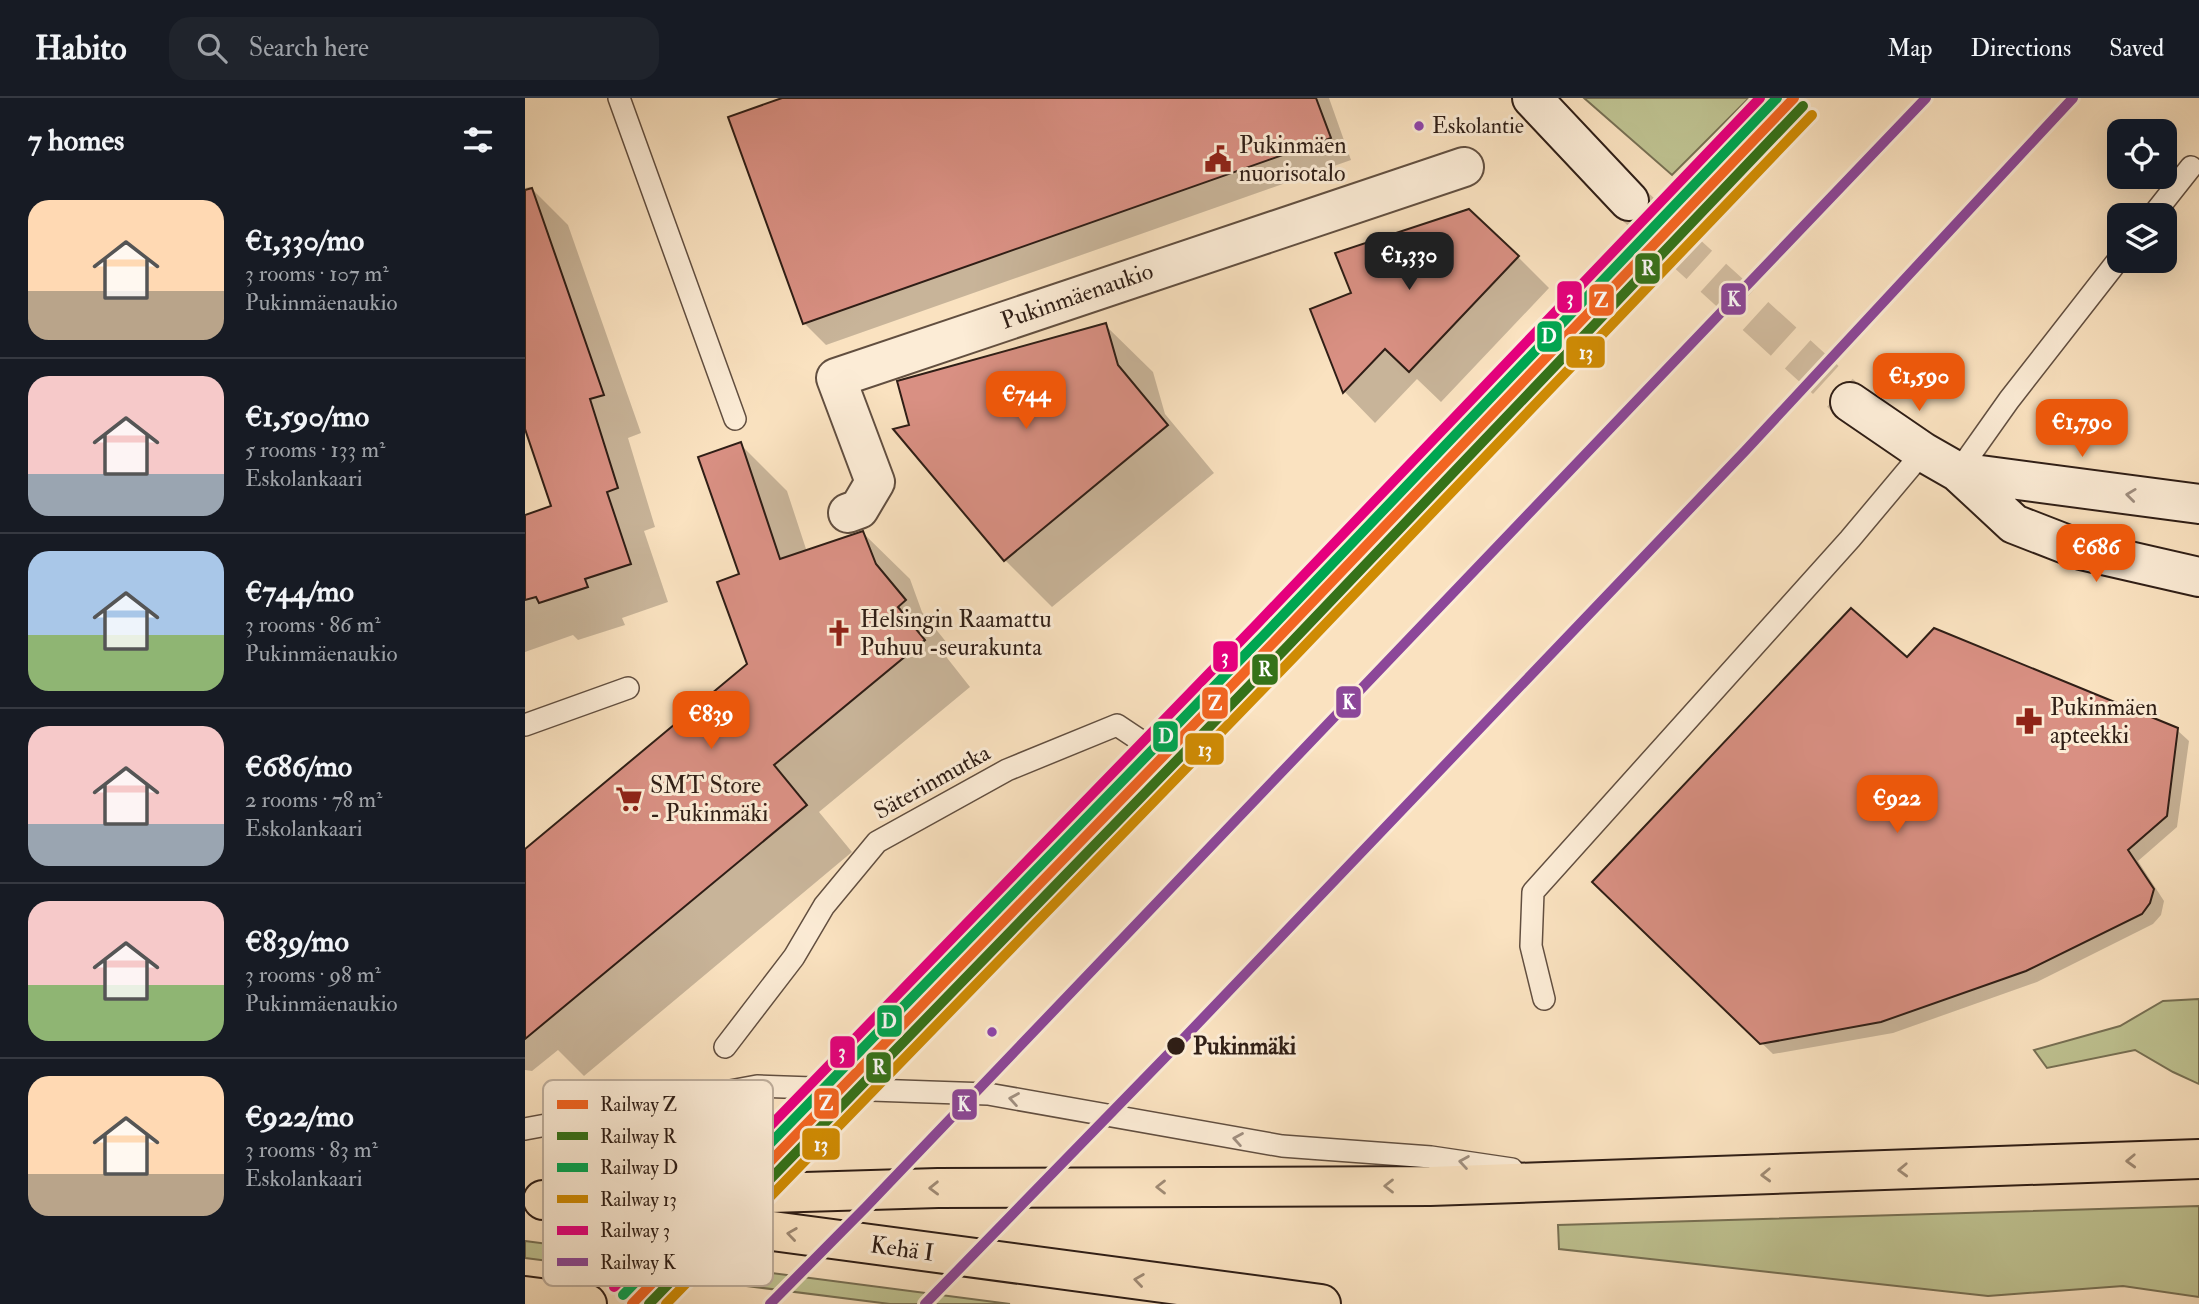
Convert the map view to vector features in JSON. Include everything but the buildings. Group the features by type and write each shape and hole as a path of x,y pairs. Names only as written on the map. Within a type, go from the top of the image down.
{"highway":[{"path":"773,1192 938,1188 1430,1186 2199,1159"},
{"name":"Kehä I","path":"773,1231 1321,1304"},
{"path":"525,1296 587,1304"}],"street":[{"path":"1532,98 1629,201"},
{"name":"Pukinmäenaukio","path":"848,513 859,509 875,482 837,378 1464,167"},
{"path":"1850,402 1923,452 1958,472 2014,523 2081,550 2199,577"},
{"path":"1958,472 2199,504"}],"lane":[{"path":"619,98 735,419"},
{"path":"2163,203 2191,167"},
{"path":"1958,472 2008,400 2108,273"},
{"path":"1544,999 1531,946 1533,892 1850,539 1923,452"},
{"path":"525,726 628,688"},
{"name":"Säterinmutka","path":"725,1047 794,957 824,906 877,842 1007,770 1117,725 1139,740"},
{"path":"773,1087 988,1094 1282,1146 1431,1157 1579,1180"},
{"path":"525,1129 543,1126"}],"green space":[{"path":"1584,98 1749,98 1672,175"},
{"path":"2199,999 2199,1084 2135,1050 2047,1068 2034,1050 2120,1026 2163,1001"},
{"path":"2199,1206 2199,1297 2123,1286 1988,1296 1559,1249 1558,1225"},
{"path":"525,1241 543,1243 543,1260 525,1258"},
{"path":"773,1273 1010,1304 890,1304 747,1286 773,1286"}],"tunnel":[{"path":"1629,201 1850,402"}],"rail line":[{"name":"3","path":"773,1123 1258,623 1760,98"},
{"name":"D","path":"773,1141 1267,632 1777,98"},
{"name":"Z","path":"773,1159 1276,640 1794,98"},
{"name":"K","path":"770,1304 866,1207 1926,98"},
{"name":"K","path":"925,1304 1183,1039 1745,451 2073,98"},
{"name":"R","path":"773,1176 1285,649 1803,106"},
{"name":"13","path":"773,1194 1294,657 1812,115"},
{"name":"D","path":"623,1295 632,1286"},
{"name":"Z","path":"632,1304 649,1286"},
{"name":"R","path":"649,1304 666,1286"},
{"name":"13","path":"666,1304 683,1286"}],"place":[{"name":"Eskolantie","path":"1419,126"},
{"name":"Pukinmäen nuorisotalo","path":"1218,159"},
{"name":"Helsingin Raamattu Puhuu -seurakunta","path":"839,633"},
{"name":"Pukinmäen apteekki","path":"2029,721"},
{"name":"SMT Store - Pukinmäki","path":"629,799"},
{"name":"Pukinmäki","path":"1176,1046"}]}
